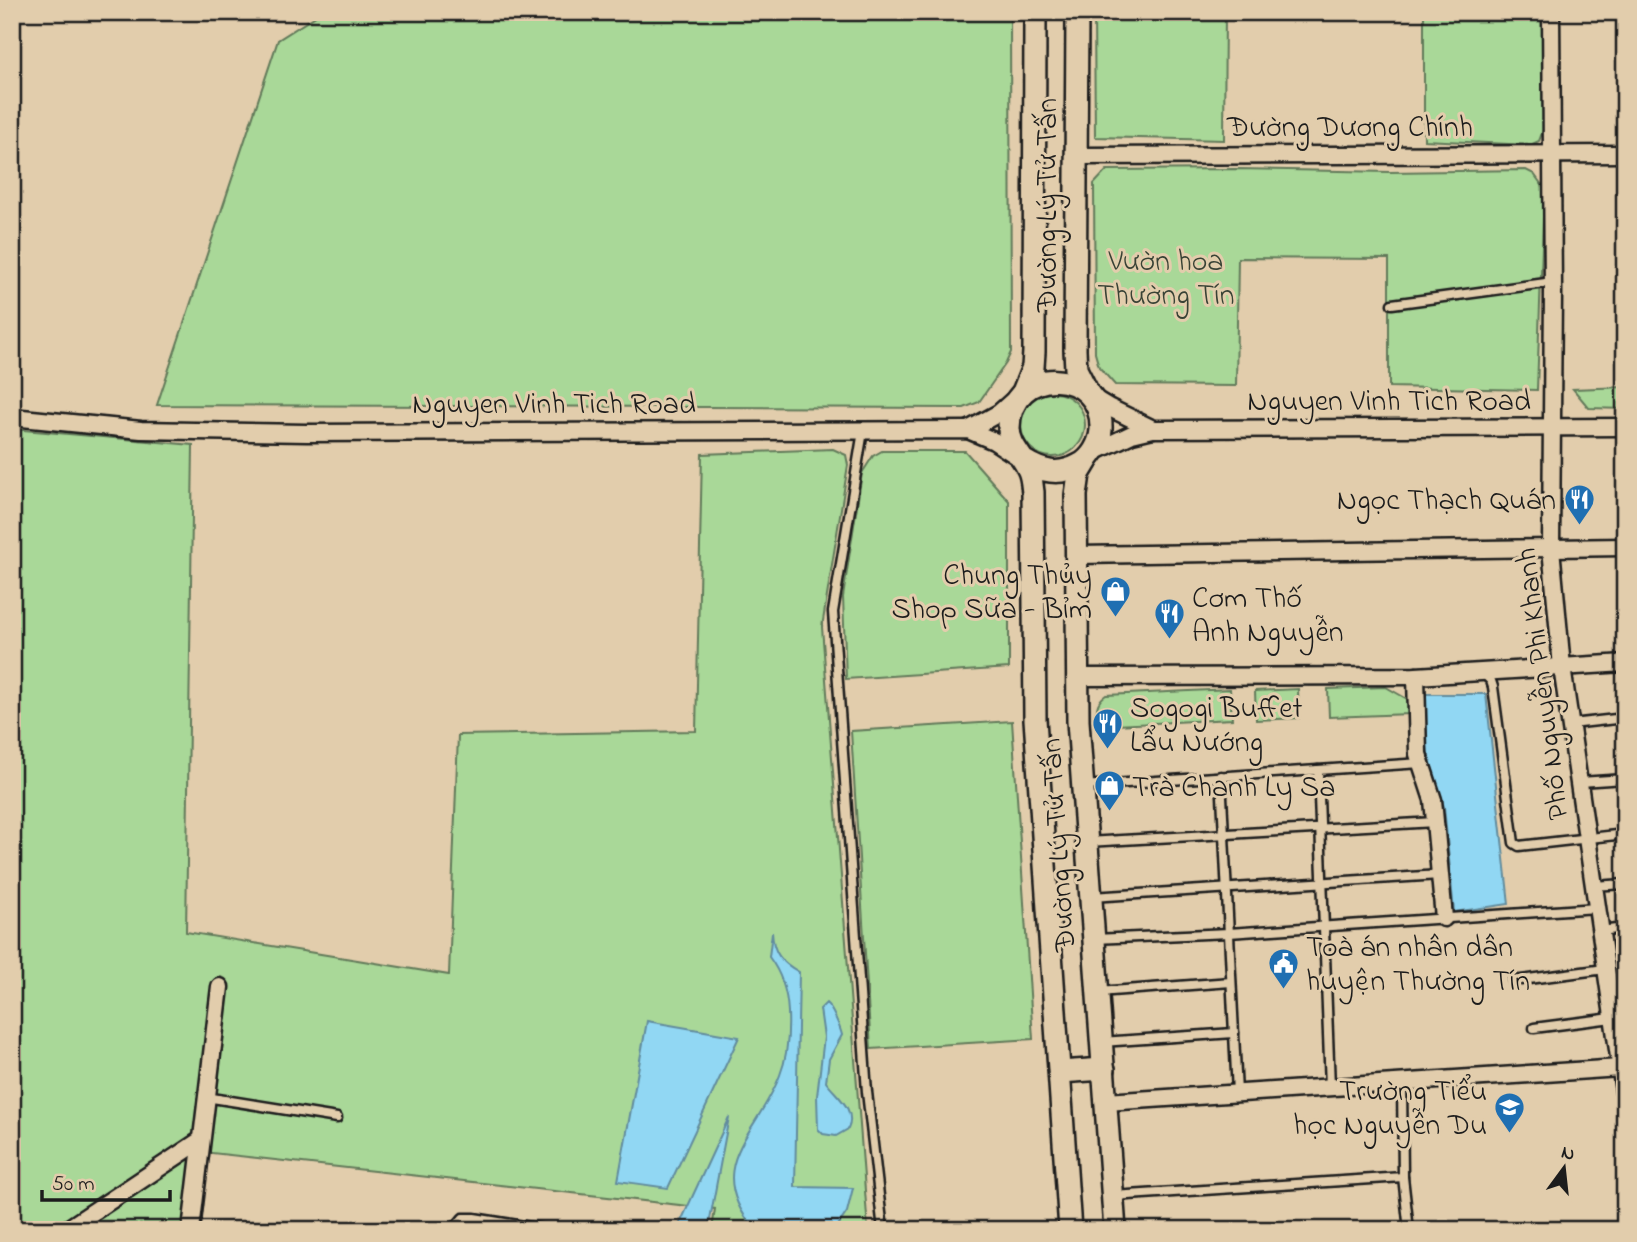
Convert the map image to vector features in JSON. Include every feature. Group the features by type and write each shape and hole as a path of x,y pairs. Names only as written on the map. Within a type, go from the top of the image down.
{"street":[{"name":"Đường Lý Tử Tấn","path":"1023,391 1033,367 1034,352 1035,12"},
{"name":"Đường Lý Tử Tấn","path":"1077,12 1075,350 1076,369 1089,395"},
{"name":"Phố Nguyễn Phi Khanh","path":"1551,12 1551,548 1562,667 1612,1018 1620,1045 1620,1068 1625,1098"},
{"name":"Đường Dương Chính","path":"1076,156 1625,154"},
{"path":"968,430 999,413 1023,391 1050,380 1078,386 1110,408 1153,429"},
{"path":"1023,391 1009,416 1009,432 1014,448 1023,460"},
{"path":"1089,395 1098,407 1101,421 1101,437 1091,455"},
{"name":"Nguyen Vinh Tich Road","path":"12,418 141,430 307,433 968,430"},
{"name":"Nguyen Vinh Tich Road","path":"1153,429 1625,427"},
{"path":"968,430 994,442 1037,469 1053,472 1069,471 1109,443 1153,429"},
{"name":"Đường Lý Tử Tấn","path":"1091,455 1079,474 1076,495 1078,677 1083,786 1115,1230"},
{"name":"Đường Lý Tử Tấn","path":"1023,460 1030,473 1033,492 1035,719 1070,1230"},
{"path":"1076,555 1625,547"},
{"path":"1078,677 1416,676 1625,663"},
{"path":"1416,676 1418,754 1433,800 1444,918"},
{"path":"191,1230 220,987"},
{"path":"1106,1102 1620,1068"},
{"path":"1060,1072 1104,1069"},
{"path":"66,1230 201,1140"}],"lane":[{"path":"1391,304 1553,282"},
{"path":"863,432 833,612 867,1091 883,1230"},
{"path":"1482,672 1493,687 1514,844 1519,846 1625,834"},
{"path":"1571,724 1625,718"},
{"path":"1083,786 1421,763"},
{"path":"1318,770 1330,1087"},
{"path":"1221,776 1237,1093"},
{"path":"1580,782 1625,779"},
{"path":"1087,842 1435,822"},
{"path":"1091,897 1440,875"},
{"path":"1593,886 1625,884"},
{"path":"1094,939 1229,933 1597,908"},
{"path":"1600,931 1625,928"},
{"path":"1513,981 1605,969"},
{"path":"1098,992 1231,982"},
{"path":"1534,1028 1612,1018"},
{"path":"1101,1042 1234,1034"},
{"path":"1402,1083 1403,1177 1409,1230"},
{"path":"206,1097 337,1118"},
{"path":"1113,1196 1403,1177"},
{"path":"453,1230 463,1218 474,1218 550,1230"}],"green space":[{"path":"322,12 1010,12 1011,352 1006,363 979,402 964,408 157,405 278,40"},
{"path":"1094,12 1225,12 1224,140 1095,137"},
{"path":"1424,12 1546,12 1546,122 1539,141 1530,145 1424,140"},
{"name":"Vườn hoa Thường Tín","path":"1107,170 1390,172 1526,170 1534,174 1544,188 1537,390 1389,387 1389,259 1238,258 1236,386 1115,385 1099,367 1095,353 1094,184"},
{"path":"1625,387 1625,409 1589,408 1573,389"},
{"path":"1047,393 1059,393 1076,402 1083,413 1083,437 1076,448 1059,457 1047,457 1035,452 1026,443 1021,431 1021,419 1026,407 1035,398"},
{"path":"12,429 193,445 186,932 449,975 458,735 696,731 702,454 833,449 846,455 848,465 822,627 868,1230 712,1230 715,1209 194,1151 182,1230 12,1230"},
{"path":"882,451 965,451 1009,501 1009,668 846,679 843,597 862,473 873,456"},
{"path":"1386,687 1409,700 1410,714 1329,717 1328,689"},
{"path":"1230,689 1232,719 1097,726 1098,705 1106,695"},
{"path":"1298,689 1299,718 1256,720 1255,691"},
{"path":"1012,721 1033,1039 871,1049 851,731"}],"water":[{"path":"1421,694 1486,694 1509,904 1454,912 1444,807 1428,754"},
{"path":"772,932 779,956 799,972 795,1187 853,1188 847,1212 835,1230 755,1230 739,1207 733,1187 733,1168 739,1150 770,1096 783,1067 786,1052 787,1004 780,976 769,957"},
{"path":"826,1003 842,1035 829,1059 826,1082 844,1103 850,1115 848,1129 836,1136 823,1134 818,1129 817,1096 824,1037 820,1009"},
{"path":"647,1021 739,1037 668,1188 618,1181"},
{"path":"729,1117 708,1230 677,1230"}],"place":[{"name":"Ngọc Thạch Quán","path":"1579,526"},
{"name":"Chung Thủy Shop Sữa - Bỉm","path":"1115,618"},
{"name":"Cơm Thố Anh Nguyễn","path":"1169,641"},
{"name":"Sogogi Buffet Lẩu Nướng","path":"1107,751"},
{"name":"Trà Chanh Ly Sa","path":"1109,813"},
{"name":"Toà án nhân dân huyện Thường Tín","path":"1283,990"},
{"name":"Trường Tiểu học Nguyễn Du","path":"1510,1134"}]}
